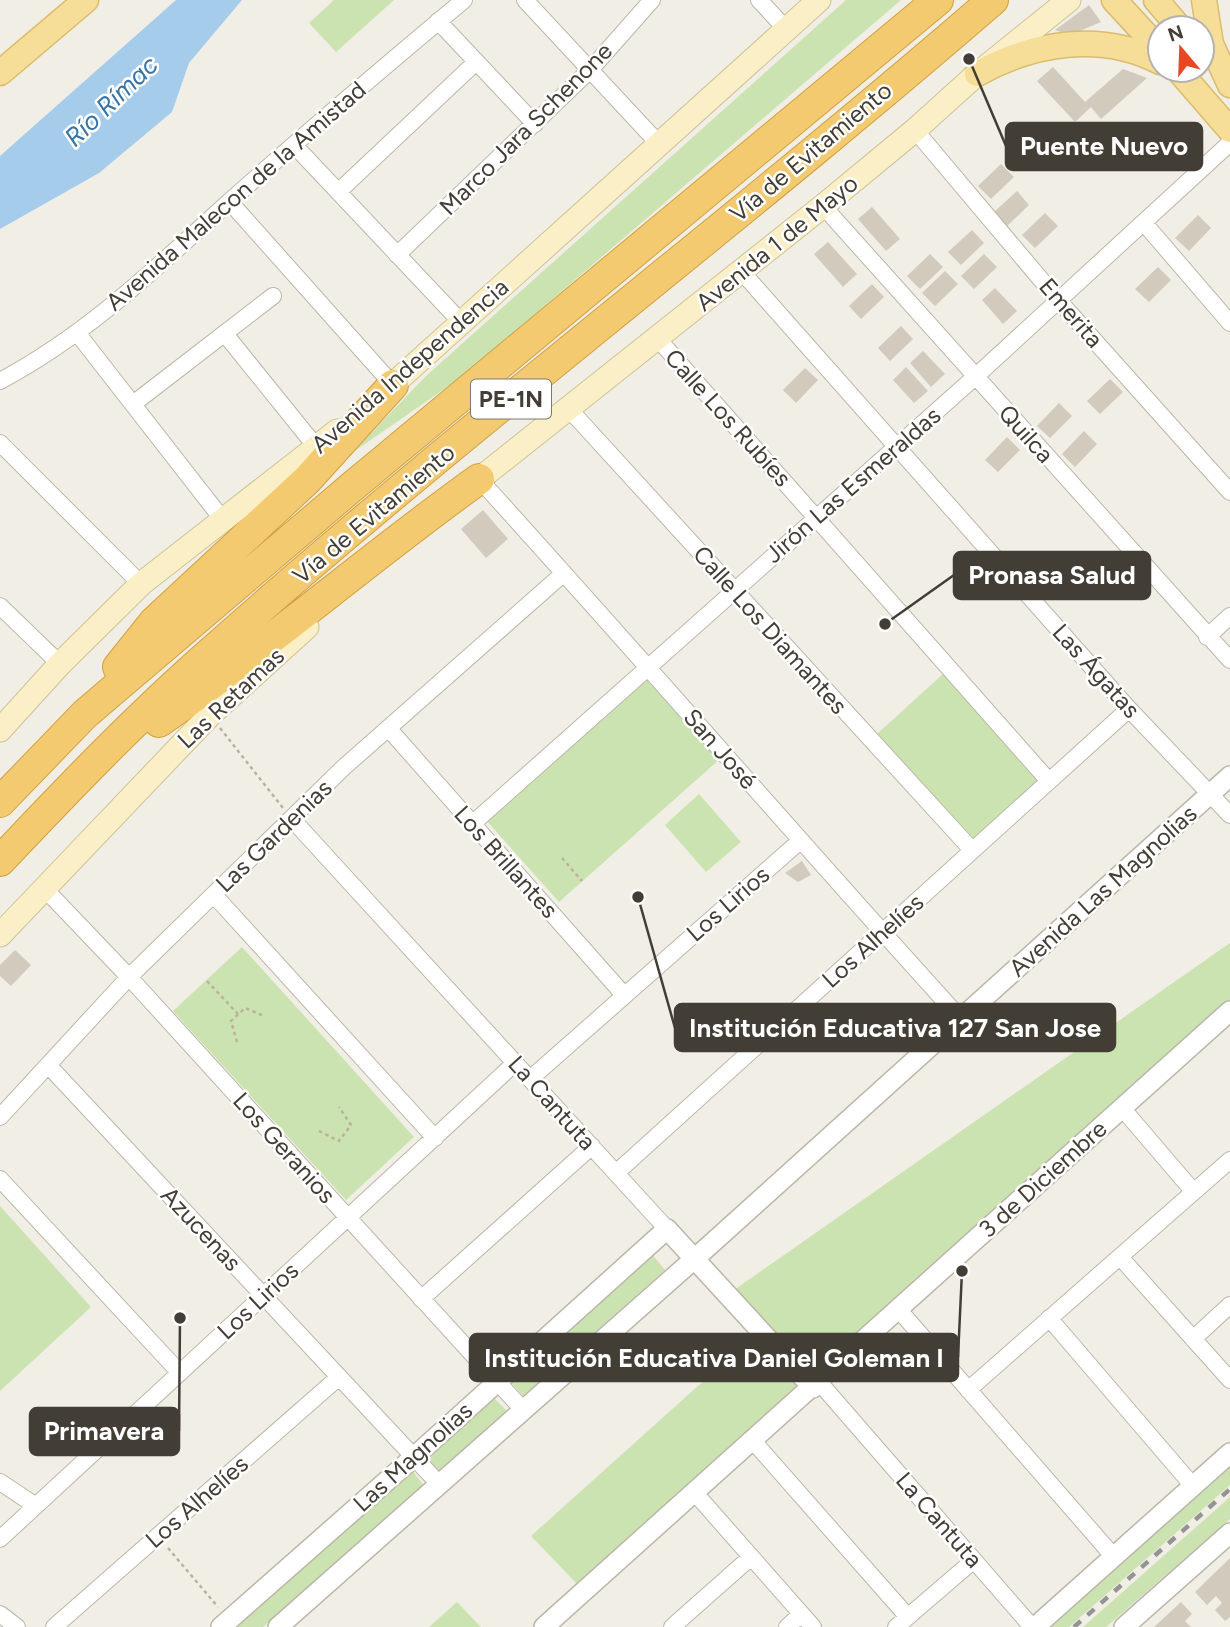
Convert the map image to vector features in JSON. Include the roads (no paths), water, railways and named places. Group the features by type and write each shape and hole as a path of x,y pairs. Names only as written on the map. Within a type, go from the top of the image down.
{"highway":[{"name":"Vía de Evitamiento","path":"0,861 78,778 210,653 375,511 993,0"},
{"name":"Vía de Evitamiento","path":"0,802 85,714 353,486 935,2"},
{"path":"85,714 104,684 154,622 307,480 393,385"},
{"path":"78,778 226,675 405,532 479,478"}],"main road":[{"path":"0,53 62,0"},
{"path":"0,73 86,0"},
{"name":"Avenida Independencia","path":"0,730 60,664 141,584 317,448 393,385 819,0"},
{"name":"Avenida 1 de Mayo","path":"479,478 824,206 1069,0"},
{"path":"1114,0 1146,35"},
{"path":"1156,0 1168,14"},
{"path":"1204,0 1211,44 1230,86"},
{"path":"977,75 1024,52 1049,46 1100,45 1125,49 1146,58"},
{"path":"1216,70 1230,86"},
{"path":"1187,84 1230,130"},
{"name":"Las Retamas","path":"0,935 210,715 479,478"}],"street":[{"name":"Avenida Malecon de la Amistad","path":"0,381 78,334 464,0"},
{"path":"525,0 659,144"},
{"name":"Marco Jara Schenone","path":"397,255 591,69 652,0"},
{"path":"759,0 786,29"},
{"path":"438,21 535,124"},
{"path":"338,192 476,62"},
{"name":"Emerita","path":"915,130 1059,301 1230,492"},
{"name":"Jirón Las Esmeraldas","path":"472,824 896,448 1230,143"},
{"path":"294,145 461,322"},
{"path":"230,202 393,385"},
{"name":"Quilca","path":"824,206 1230,660"},
{"path":"1144,223 1230,323"},
{"name":"Las Ágatas","path":"742,272 1129,709 1230,815"},
{"path":"133,404 272,296"},
{"path":"78,334 223,520"},
{"path":"225,334 317,448"},
{"name":"Calle Los Rubíes","path":"658,339 1048,780"},
{"name":"Calle Los Diamantes","path":"569,409 972,850"},
{"path":"0,443 141,584"},
{"name":"San José","path":"479,478 649,667 800,841 961,1018"},
{"name":"Las Gardenias","path":"0,1117 130,977 343,768 565,573"},
{"path":"0,606 60,664"},
{"path":"1208,637 1230,616"},
{"name":"Los Alhelíes","path":"616,1173 1129,709"},
{"name":"Los Brillantes","path":"388,728 624,995"},
{"name":"Avenida Las Magnolias","path":"694,1259 1230,776"},
{"name":"La Cantuta","path":"292,819 694,1259 816,1385 1034,1627"},
{"name":"Los Lirios","path":"530,1079 800,841"},
{"name":"Los Geranios","path":"43,887 130,977 524,1411"},
{"path":"214,895 435,1138"},
{"name":"3 de Diciembre","path":"544,1627 1230,1011"},
{"name":"Los Lirios","path":"0,1539 515,1063"},
{"name":"Azucenas","path":"48,1065 440,1485"},
{"path":"1122,1108 1193,1191"},
{"path":"421,1299 592,1146"},
{"path":"968,1390 1229,1162"},
{"path":"0,1179 180,1373"},
{"name":"Las Magnolias","path":"225,1623 667,1229"},
{"path":"1120,1257 1230,1380"},
{"name":"Las Magnolias","path":"278,1627 694,1259"},
{"path":"1193,1339 1230,1306"},
{"path":"898,1310 1114,1557"},
{"path":"1049,1318 1193,1486"},
{"name":"Los Alhelíes","path":"54,1627 339,1377"},
{"path":"753,1441 902,1622 974,1560"},
{"path":"1034,1627 1230,1453"},
{"path":"0,1482 36,1506"},
{"path":"695,1493 813,1627"},
{"path":"1124,1627 1230,1533"},
{"path":"672,1627 751,1557"},
{"path":"0,1614 18,1627"},
{"path":"787,1627 801,1614"}],"water":[{"name":"Río Rímac","path":"176,0 242,0 189,63 172,112 99,173 0,229 0,156"}],"railway":[{"path":"1074,1627 1230,1489"}],"place":[{"name":"Puente Nuevo","path":"969,59"},
{"name":"Pronasa Salud","path":"885,624"},
{"name":"Institución Educativa 127 San Jose","path":"638,897"},
{"name":"Institución Educativa Daniel Goleman I","path":"962,1271"},
{"name":"Primavera","path":"180,1318"}]}
